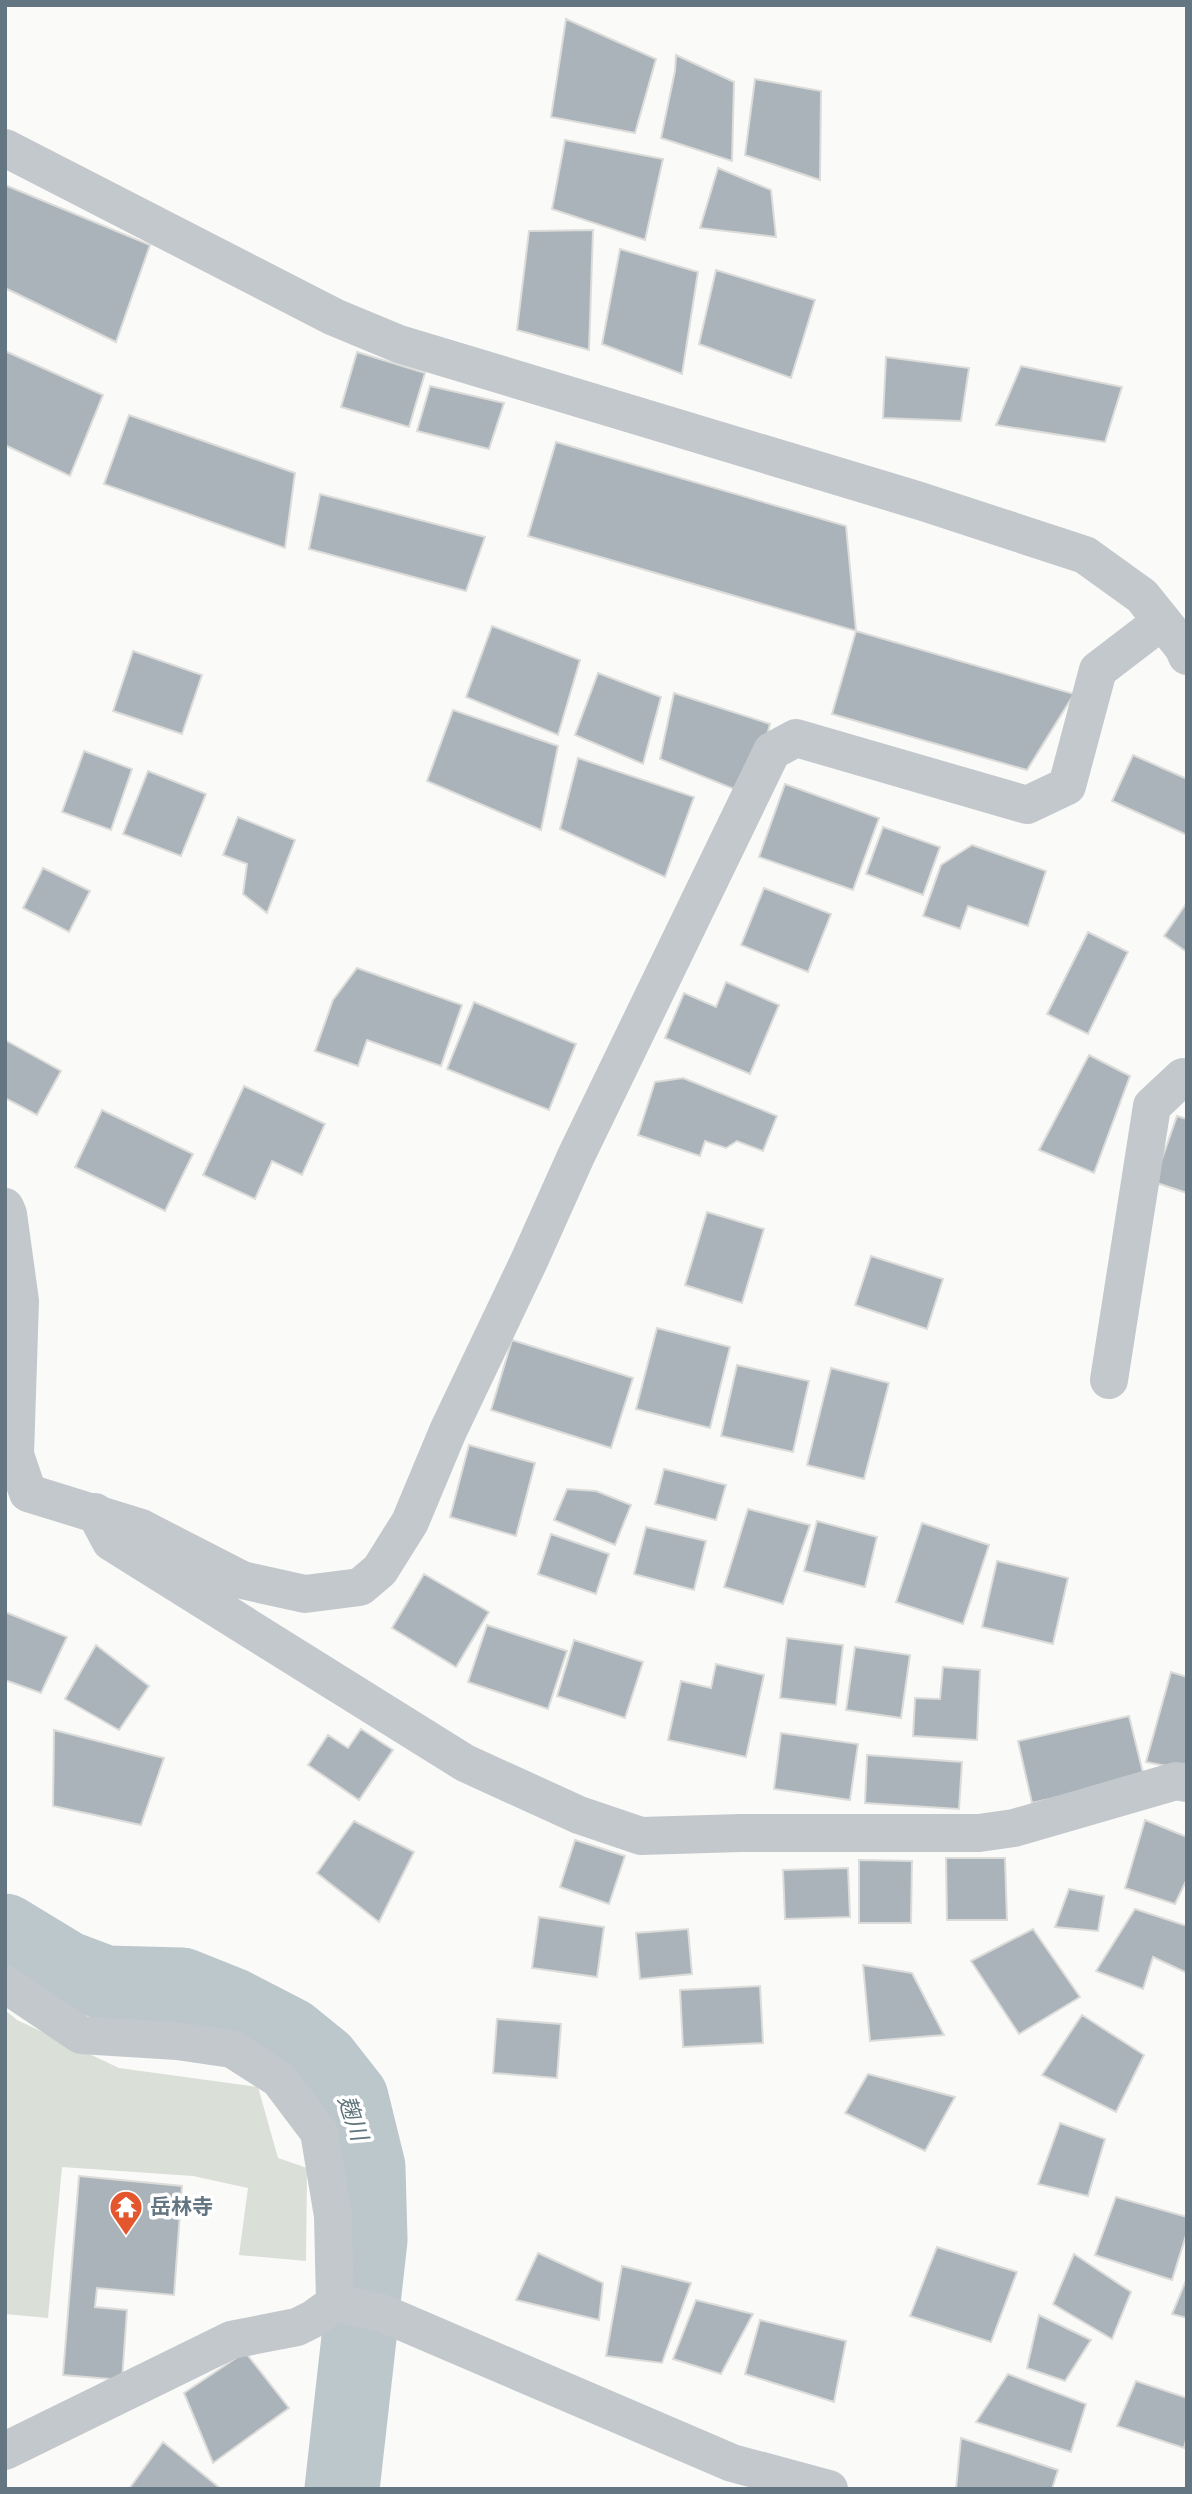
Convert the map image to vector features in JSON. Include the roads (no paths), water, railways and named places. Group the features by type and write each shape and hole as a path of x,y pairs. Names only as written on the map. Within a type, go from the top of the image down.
{"street":[{"path":"5,148 334,317 399,344 920,501 1085,555 1142,596 1183,647 1187,656"},
{"path":"5,1208 20,1301 10,1452 16,1502 95,1513 141,1528 242,1580 305,1594 360,1587 380,1570 410,1522 448,1431 576,1156 772,751 796,738 1027,805 1067,786 1098,670 1162,621"},
{"path":"1109,1380 1152,1106 1183,1077 1187,1079"},
{"path":"95,1513 111,1542 465,1762 579,1815 640,1836 741,1833 979,1833 1014,1828 1176,1781 1187,1783"},
{"path":"5,1984 81,2035 177,2041 233,2049 279,2079 319,2132 333,2216 339,2304"},
{"path":"5,2451 231,2340 297,2327 339,2304 382,2313 732,2463 829,2489"}],"waterway":[{"name":"麹川","path":"5,1931 66,1968 106,1983 182,1985 232,2005 290,2035 322,2061 351,2098 368,2167 370,2240 342,2489"}],"place":[{"name":"岳林寺","path":"126,2237"}]}
